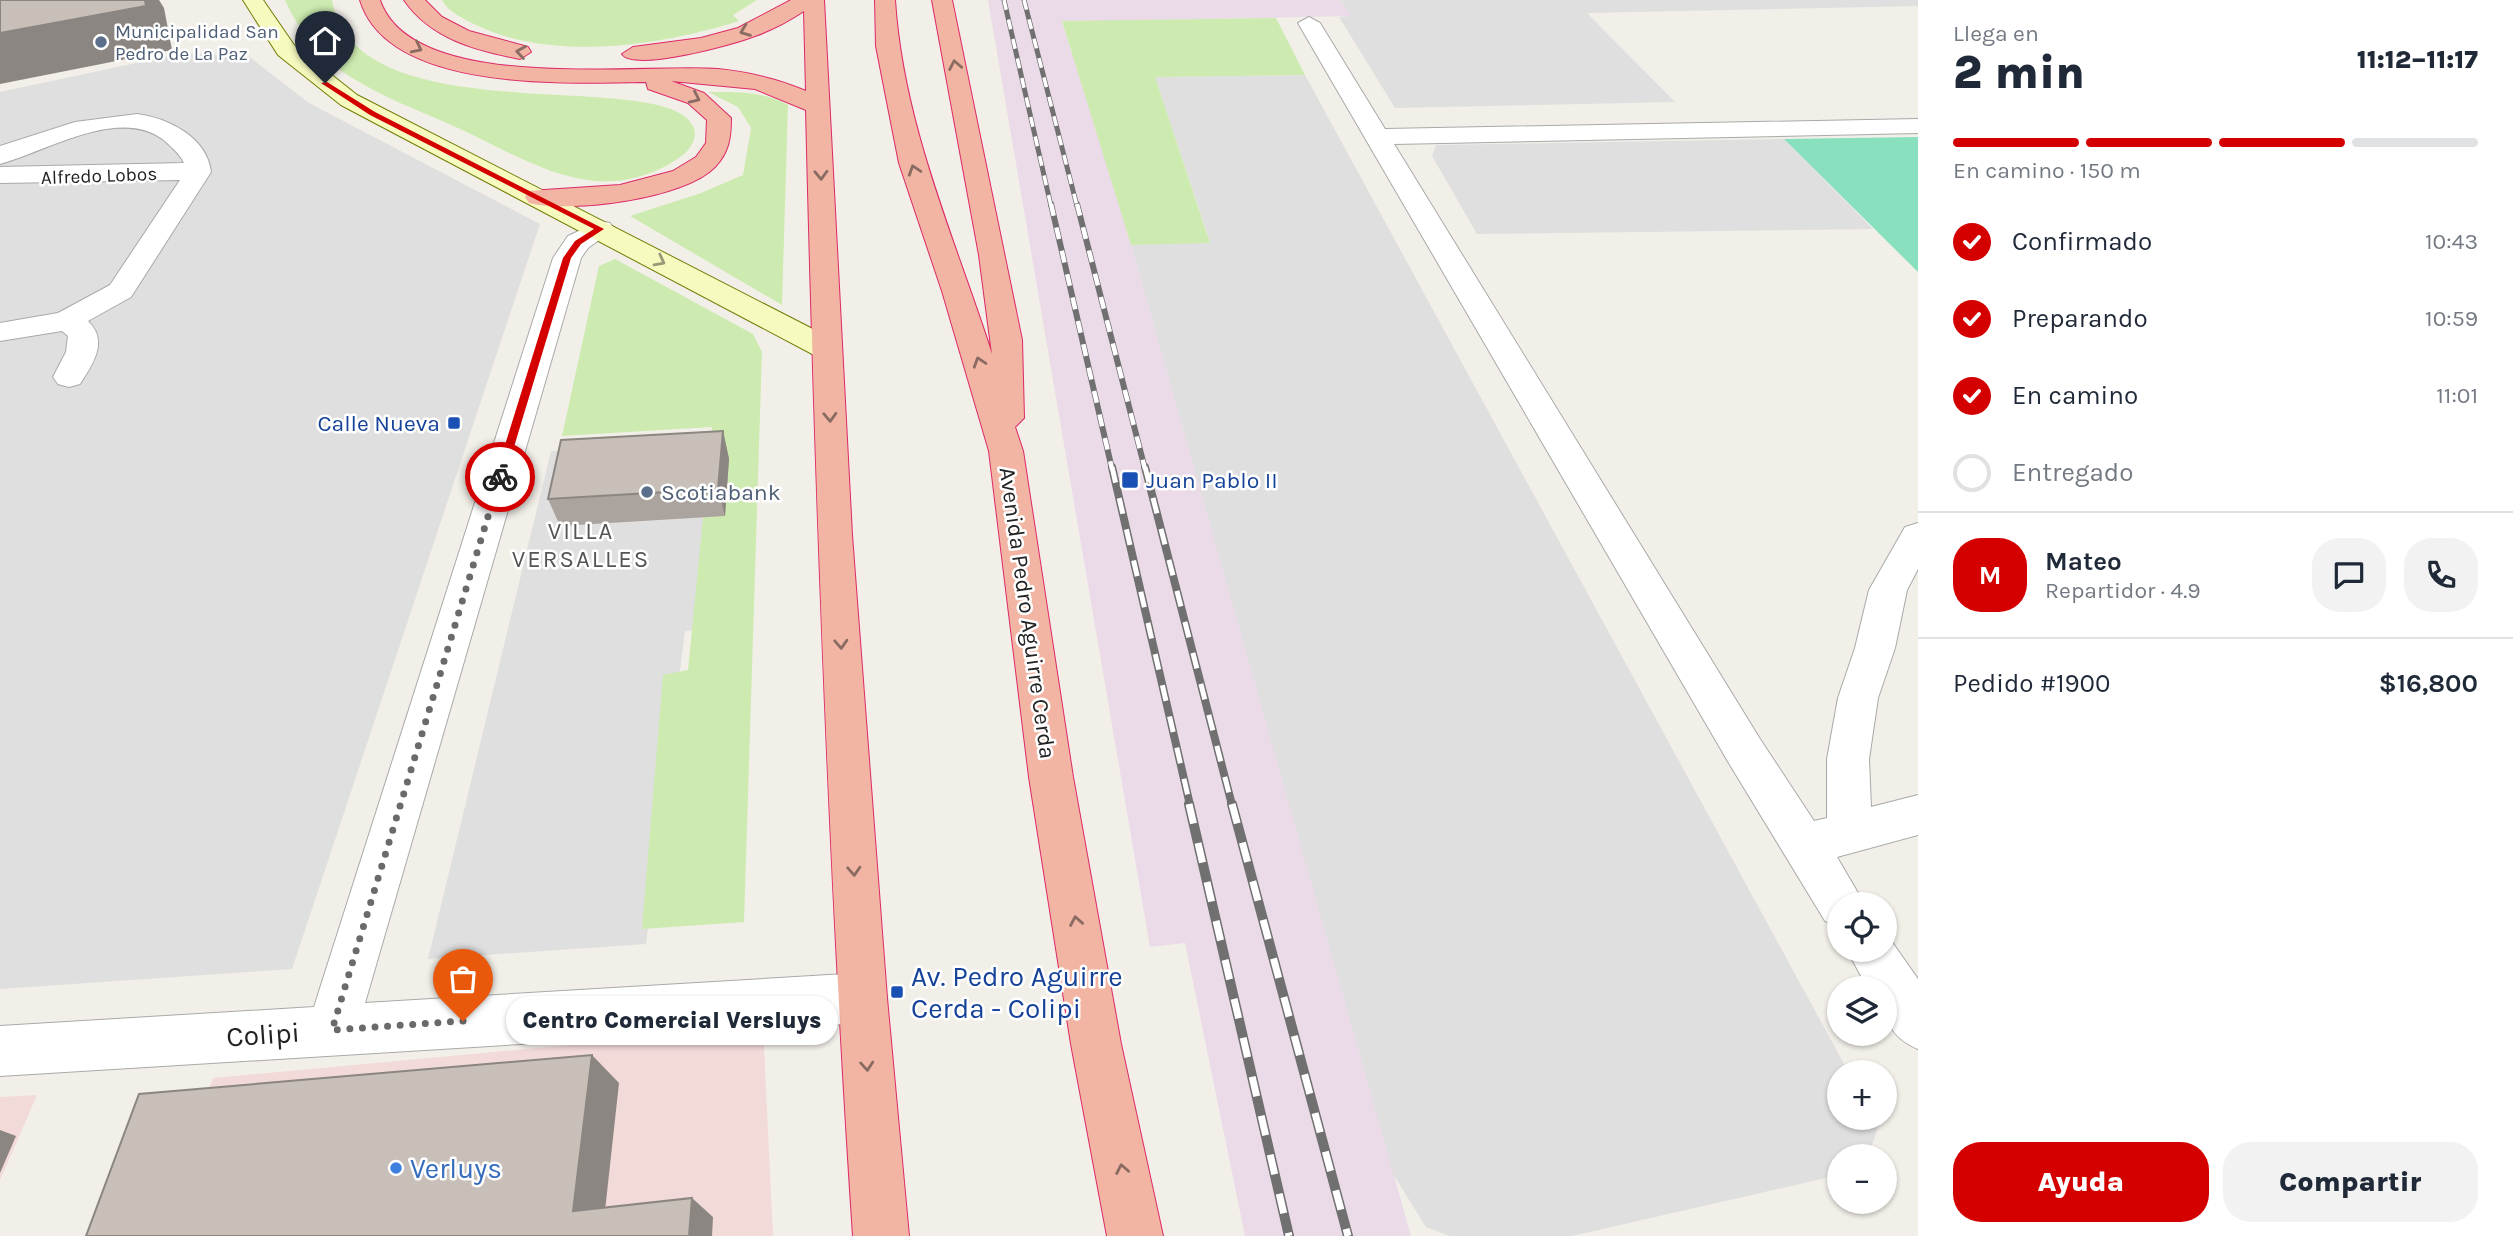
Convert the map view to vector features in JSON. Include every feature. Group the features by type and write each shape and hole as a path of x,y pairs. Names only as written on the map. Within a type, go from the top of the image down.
{"highway":[{"path":"370,0 375,16 394,36 453,62 528,76 687,75 739,79 783,89 819,107"},
{"path":"414,0 443,26 489,45 538,54 589,57 660,52 706,44 777,18 805,0"},
{"path":"814,0 834,535 862,998 881,1236"},
{"name":"Avenida Pedro Aguirre Cerda","path":"885,0 887,46 912,163 957,291 1006,451 1051,777 1097,1044 1135,1236"},
{"path":"942,0 1007,340 1009,372 1006,451"},
{"path":"538,197 606,196 657,186 687,173 714,151 722,135 722,127 719,118 706,104 671,89 630,77"}],"main road":[{"path":"253,0 286,50 325,83 372,113 827,349"}],"street":[{"path":"1309,23 1745,752 1834,892"},
{"name":"Alfredo Lobos","path":"0,156 45,137 116,122 141,121 161,126 186,146 198,163 198,172 121,290 66,321 0,332"},
{"path":"1379,137 1918,126"},
{"name":"Alfredo Lobos","path":"0,175 198,172"},
{"path":"332,1030 567,258 578,242 600,229"},
{"path":"66,321 77,326 84,334 85,341 69,377"},
{"path":"1850,833 1848,759 1858,698 1875,648 1888,590 1918,536"},
{"path":"1804,844 1918,815"},
{"path":"1879,962 1918,1024"},
{"name":"Colipi","path":"0,1051 862,998"}],"shaded area":[{"path":"988,0 1340,0 1351,16 1062,22 1119,202 1411,1236 1245,1236 1185,943 1150,947"},
{"path":"1340,0 1918,0 1918,6 1587,13 1675,102 1395,108 1339,17 1350,16"},
{"path":"183,53 248,56 309,103 540,224 292,969 0,989 0,92"},
{"path":"1305,75 1827,1033 1827,1046 1834,1046 1842,1060 1827,1060 1827,1130 1877,1130 1872,1144 1827,1144 1827,1178 1572,1236 1450,1236 1426,1227 1391,1171 1131,245 1210,242 1155,77"},
{"path":"1784,139 1873,229 1477,234 1432,156 1436,145"},
{"path":"730,444 714,629 685,631 646,944 428,959 551,451"},
{"path":"763,1027 773,1236 160,1236 213,1078"},
{"path":"37,1095 0,1180 0,1097"}],"green space":[{"path":"285,0 332,0 353,43 394,69 449,84 510,92 628,100 670,109 693,126 693,141 687,151 675,161 654,172 630,179 595,181 542,168 388,97 338,69 311,43"},
{"path":"442,0 757,0 733,15 739,21 708,30 641,43 572,47 539,44 506,36 462,18"},
{"path":"1276,18 1305,75 1155,77 1210,243 1131,245 1062,21"},
{"path":"708,92 759,95 788,105 782,305 630,216 701,193 743,175 751,128 738,107"},
{"path":"1918,137 1918,272 1784,139"},
{"path":"615,259 753,334 762,352 744,922 642,929 663,675 688,670 712,427 562,436 599,266"}],"building":[{"path":"0,0 145,0 146,6 0,33"},
{"path":"723,431 718,489 548,499 561,440"},
{"name":"Verluys","path":"592,1055 573,1211 692,1198 689,1236 86,1236 139,1094"}],"railway":[{"path":"1004,0 1051,206"},
{"path":"1024,0 1077,206"},
{"path":"1051,204 1112,469"},
{"path":"1077,204 1145,469"},
{"path":"1112,467 1190,805"},
{"path":"1145,467 1232,805"},
{"path":"1189,804 1289,1236"},
{"path":"1232,804 1348,1236"}],"way so far":[{"path":"463,1021 332,1030 500,477"}],"place":[{"name":"Municipalidad San Pedro de La Paz","path":"101,42"},
{"name":"Calle Nueva","path":"454,423"},
{"name":"Juan Pablo II","path":"1130,480"},
{"name":"Scotiabank","path":"647,492"},
{"name":"Av. Pedro Aguirre Cerda - Colipi","path":"897,992"},
{"name":"Centro Comercial Versluys","path":"463,1021"},
{"name":"Verluys","path":"396,1168"}],"district":[{"name":"VILLA VERSALLES","path":"581,545"}],"route":[{"path":"325,83 372,113 600,229 578,242 567,258 500,477"}]}
